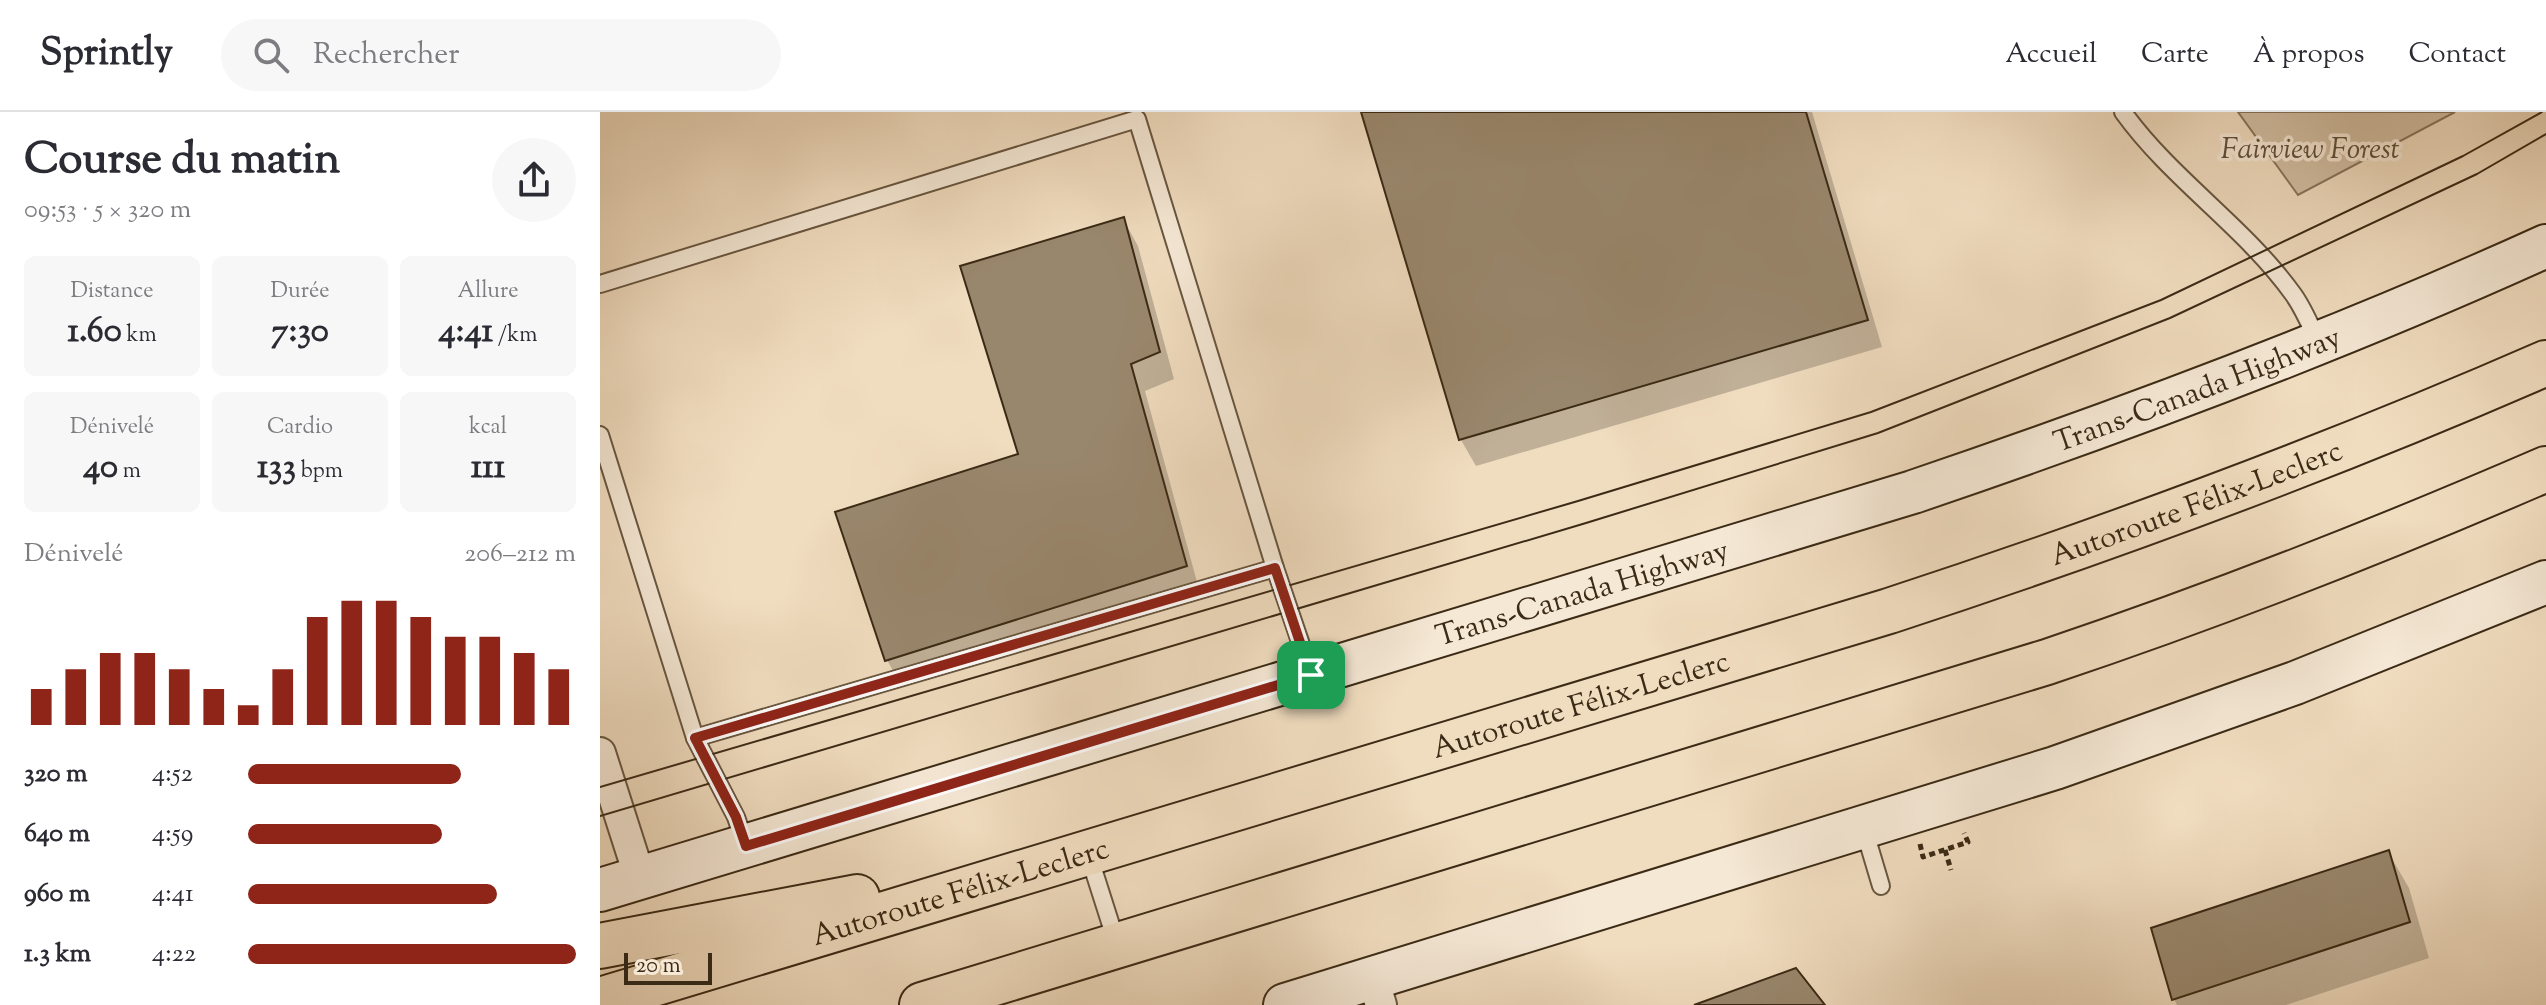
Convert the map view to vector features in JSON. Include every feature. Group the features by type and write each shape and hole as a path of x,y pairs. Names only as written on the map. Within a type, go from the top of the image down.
{"highway":[{"name":"Autoroute Félix-Leclerc","path":"600,1000 1980,581 2246,487 2546,363"},
{"path":"2332,560 2546,469"},
{"path":"922,1005 2047,662 2546,487"},
{"path":"600,946 1088,853"}],"main road":[{"name":"Trans-Canada Highway","path":"600,890 1913,492 2112,424 2319,344 2546,246"},
{"path":"1285,1005 1377,992 1864,829 2003,786 2205,716 2390,646 2546,582"}],"street":[{"path":"600,753 640,878"}],"lane":[{"path":"2123,112 2143,140 2284,282 2301,306 2319,344"},
{"path":"600,284 1137,119 1311,675"},
{"path":"600,435 695,738 736,817 746,846"},
{"path":"695,738 1275,568"},
{"path":"1864,829 1881,886"},
{"path":"1088,853 1118,946"}],"path":[{"path":"1920,843 1923,857 1968,842 1963,830"},
{"path":"1945,850 1951,870"}],"green space":[{"name":"Fairview Forest","path":"2238,112 2455,112 2298,195"}],"building":[{"path":"1361,112 1806,112 1868,320 1459,440"},
{"path":"1124,217 1160,352 1131,364 1187,566 885,661 835,512 1018,454 960,266"},
{"path":"2389,850 2410,922 2172,1000 2151,928"},
{"path":"1796,968 1825,1005 1694,1005"}],"tram line":[{"path":"600,787 1578,501 1871,412 2161,300 2463,156 2542,112"},
{"path":"600,816 1878,433 2170,318 2477,174 2546,134"}],"route":[{"path":"1275,568 1311,675 746,846 736,817 695,738 1275,568"}]}
